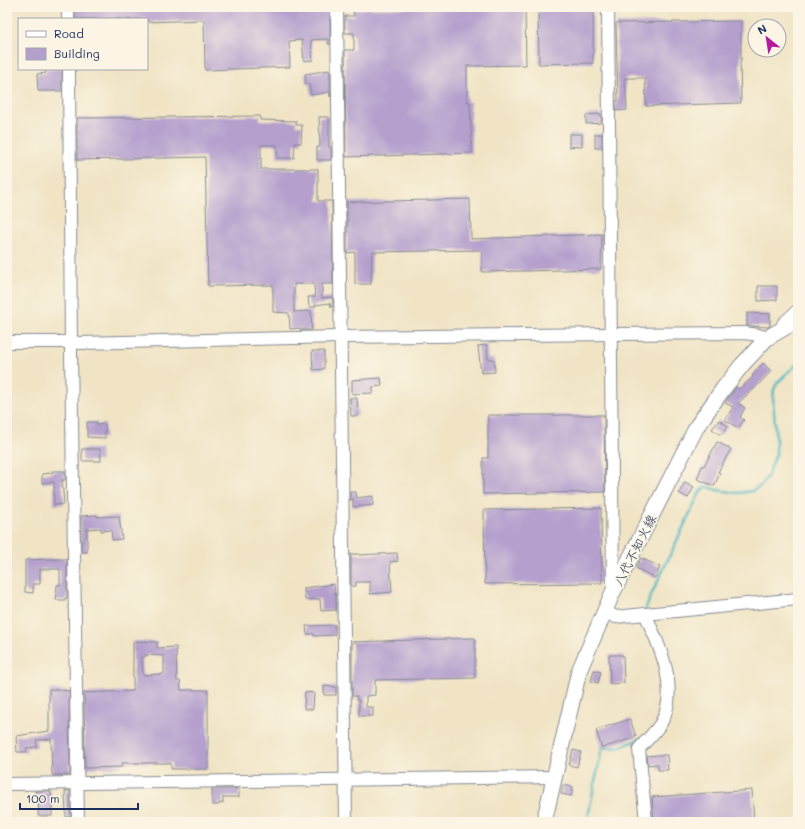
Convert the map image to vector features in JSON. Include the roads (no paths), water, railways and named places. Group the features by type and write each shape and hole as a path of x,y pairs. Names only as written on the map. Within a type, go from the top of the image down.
{"main road":[{"name":"八代不知火線","path":"544,822 579,671 613,592 697,426 762,336 798,320"}],"street":[{"path":"68,7 68,18"},
{"path":"337,7 346,822"},
{"path":"608,7 612,334 613,592"},
{"path":"69,70 71,342 78,822"},
{"path":"7,342 80,343 612,334 745,333 762,336 781,325 798,310"},
{"path":"606,611 615,617 798,599"},
{"path":"645,614 655,635 665,664 668,679 666,714 652,735 639,749 646,822"},
{"path":"7,784 555,777"}],"waterway":[{"path":"645,610 700,492 704,488 708,487 737,493 752,491 762,485 768,475 776,454 773,398 774,389 778,382 798,363"},
{"path":"587,822 602,748 620,747 642,738"}]}
